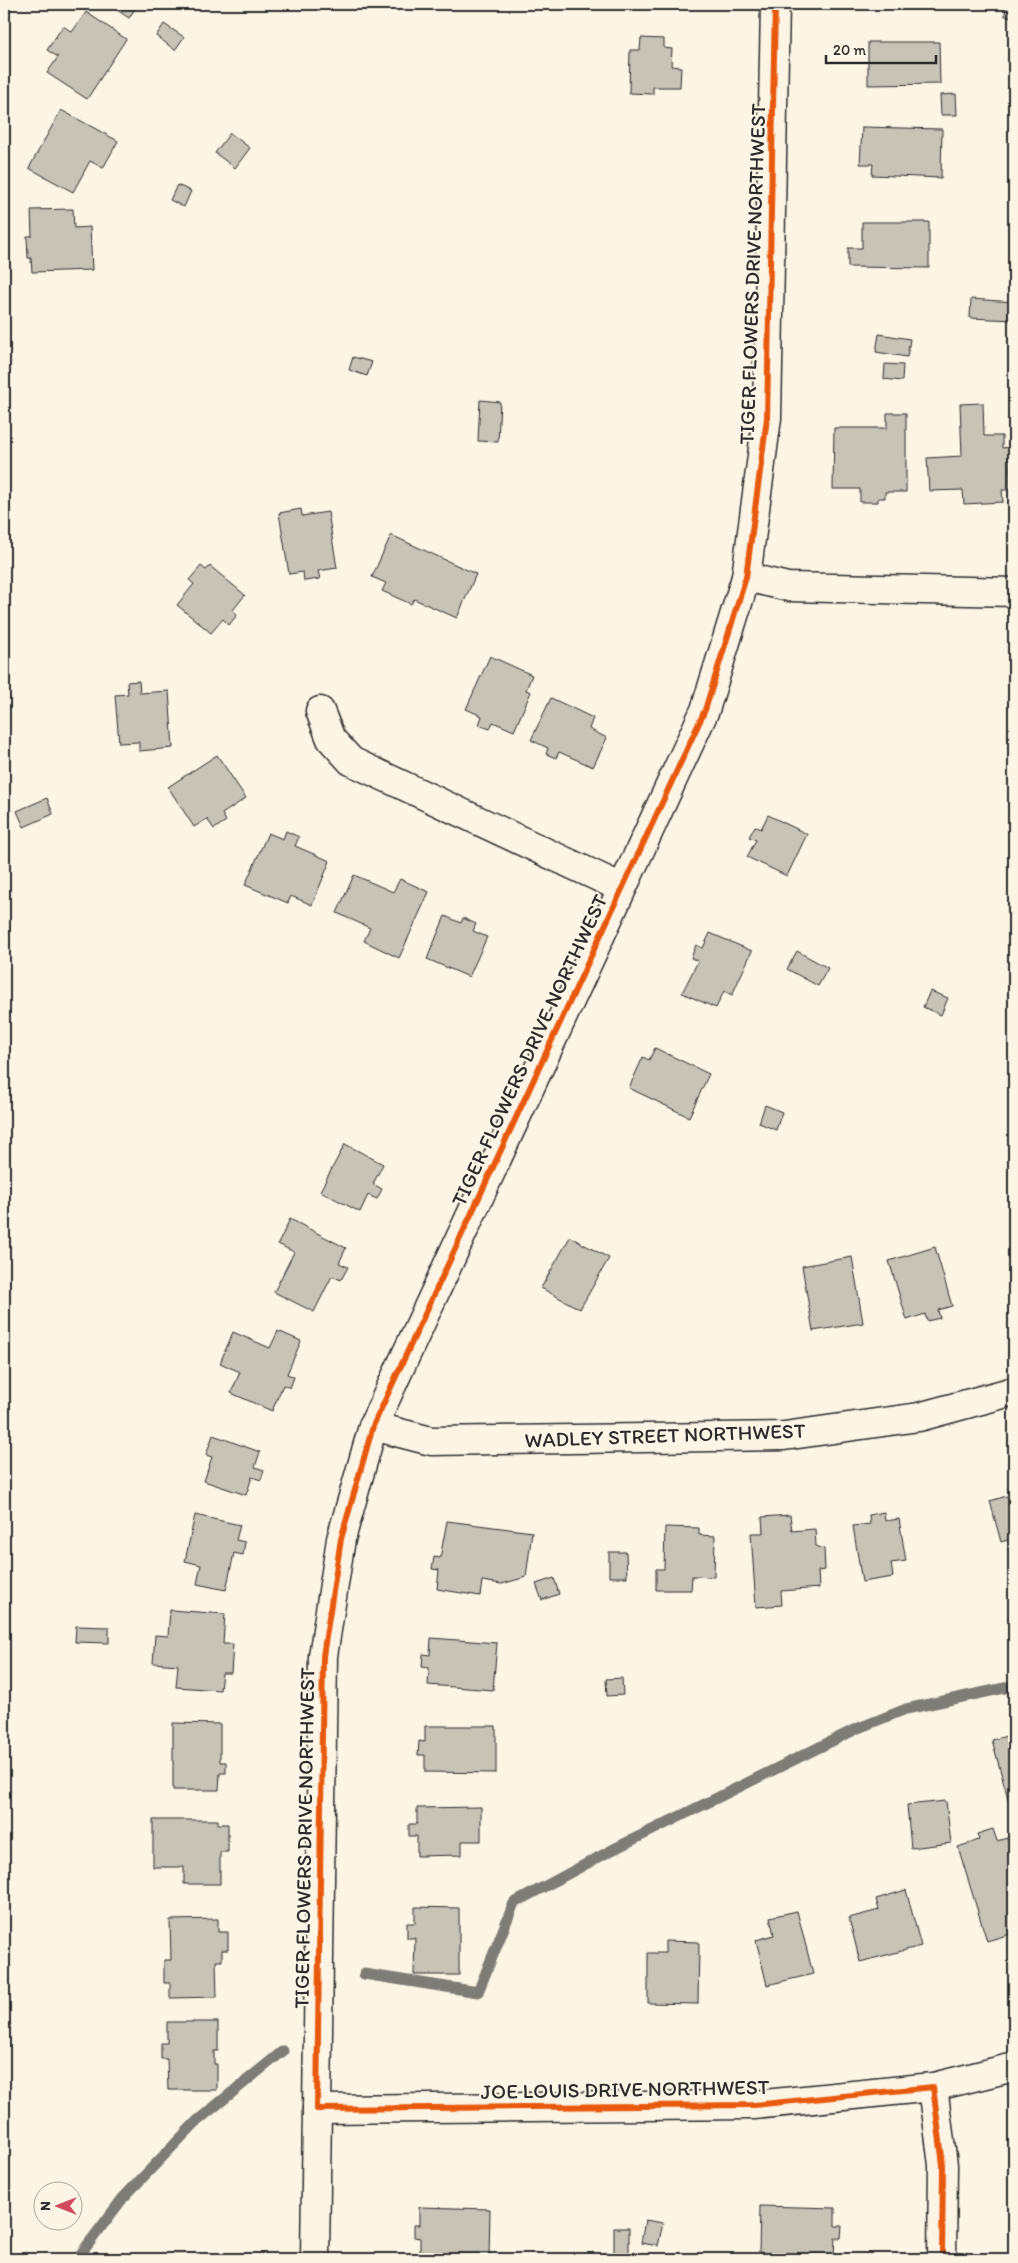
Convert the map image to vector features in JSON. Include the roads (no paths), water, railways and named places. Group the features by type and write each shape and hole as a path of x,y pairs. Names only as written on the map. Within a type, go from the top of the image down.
{"street":[{"name":"TIGER FLOWERS DRIVE NORTHWEST","path":"315,2259 323,1656 341,1539 373,1426 705,710 746,577 767,418 776,4"},
{"path":"746,577 788,587 1014,592"},
{"path":"320,711 331,739 351,760 622,888"},
{"name":"WADLEY STREET NORTHWEST","path":"373,1426 431,1441 784,1436 919,1417 1014,1391"},
{"name":"JOE LOUIS DRIVE NORTHWEST","path":"317,2109 754,2105 933,2087 1014,2067"},
{"path":"933,2087 943,2165 942,2259"}],"waterway":[{"path":"364,1974 478,1992 514,1903 612,1850 856,1729 906,1709 1014,1686"},
{"path":"77,2259 123,2198 197,2121 283,2051"}]}
